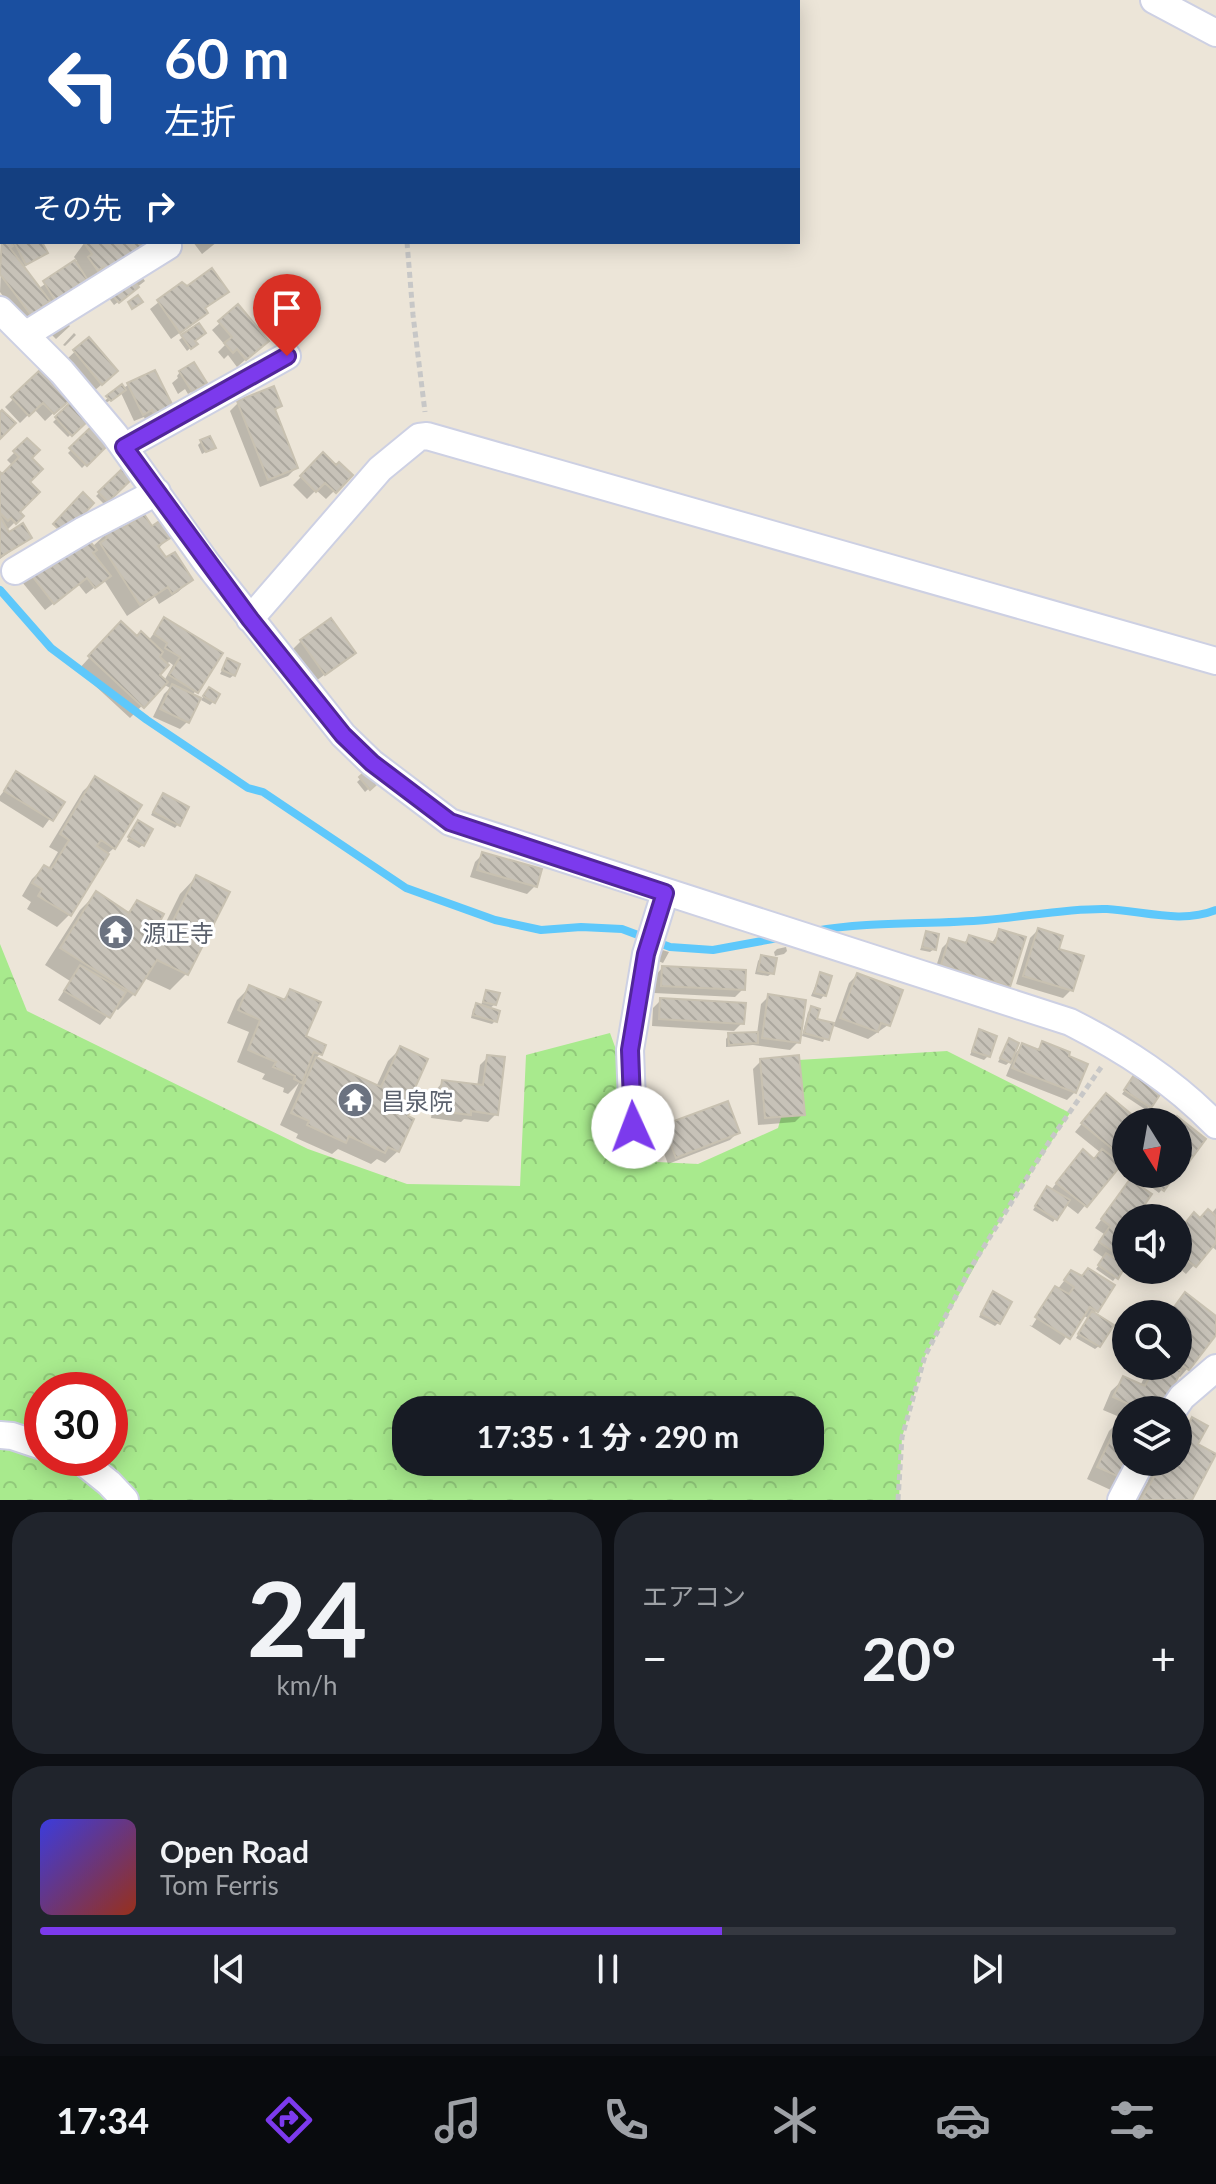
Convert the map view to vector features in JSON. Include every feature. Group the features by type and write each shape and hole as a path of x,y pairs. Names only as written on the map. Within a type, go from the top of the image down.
{"street":[{"path":"1154,0 1216,33"},
{"path":"25,335 168,246"},
{"path":"0,310 62,372 124,447 250,619 343,735 372,763 450,822 1070,1022 1149,1066 1195,1103 1216,1125"},
{"path":"124,447 287,356"},
{"path":"250,619 380,469 419,437 427,436 1216,661"},
{"path":"15,571 157,492"},
{"path":"633,1127 630,1050 646,954 665,893"},
{"path":"1183,1396 1216,1368"},
{"path":"0,1435 24,1440"},
{"path":"100,1476 125,1500"},
{"path":"1121,1500 1134,1476"}],"path":[{"path":"407,244 427,436"},
{"path":"898,1500 902,1437 925,1356 970,1269 1051,1139 1117,1046"}],"green space":[{"path":"0,944 27,1011 308,1149 407,1184 520,1186 526,1055 610,1033 657,1162 698,1164 778,1128 798,1060 947,1051 1070,1113 998,1224 925,1356 902,1437 899,1500 0,1500"}],"building":[{"path":"2,244 12,244 10,248 50,301 31,315 0,274"},
{"path":"15,244 43,244 48,253 26,265"},
{"path":"85,244 156,244 107,273 103,267 98,271 88,257 92,254"},
{"path":"75,260 87,279 55,300 43,281"},
{"path":"212,268 229,292 205,308 208,313 180,333 157,300 182,282 187,286"},
{"path":"131,277 139,287 119,303 110,293"},
{"path":"138,295 143,302 132,309 128,302"},
{"path":"238,304 269,341 246,360 237,349 233,353 224,343 232,337 218,321"},
{"path":"199,323 206,333 195,341 198,344 191,349 181,335"},
{"path":"89,337 118,371 102,385 73,350"},
{"path":"194,362 207,383 192,392 179,371"},
{"path":"41,369 70,400 54,414 43,403 29,416 11,397"},
{"path":"155,370 173,406 154,415 152,410 143,415 127,383"},
{"path":"122,384 126,390 111,401 106,396"},
{"path":"274,386 282,406 275,409 298,468 268,480 237,401"},
{"path":"72,401 90,419 72,436 55,417"},
{"path":"2,410 16,423 0,439 0,412"},
{"path":"91,427 109,444 87,466 69,448"},
{"path":"210,436 216,448 206,452 200,440"},
{"path":"27,438 40,450 32,458 43,469 30,482 40,492 20,512 24,516 16,524 0,513 0,472 2,474 19,457 13,451"},
{"path":"323,452 336,465 339,462 353,475 336,493 325,483 316,492 300,476"},
{"path":"123,468 133,478 108,502 98,492"},
{"path":"83,492 94,503 65,535 53,524"},
{"path":"144,514 152,526 161,520 172,537 158,546 166,557 175,552 193,580 172,594 168,587 140,605 100,543 107,538 104,532 121,522 124,527"},
{"path":"0,516 9,532 23,523 32,538 0,557"},
{"path":"87,538 97,550 93,553 111,576 95,588 87,578 54,604 29,572 45,559 51,567 62,559 57,553"},
{"path":"164,617 223,653 198,693 169,675 180,657 165,648 167,643 154,634"},
{"path":"331,618 356,653 325,675 300,640"},
{"path":"121,621 137,636 141,631 163,652 160,657 169,665 160,675 168,682 144,708 88,656"},
{"path":"227,658 240,664 235,676 222,670"},
{"path":"172,684 201,698 189,723 160,709"},
{"path":"209,687 220,694 215,703 203,696"},
{"path":"368,769 379,782 370,790 359,777"},
{"path":"16,771 65,802 53,821 4,791"},
{"path":"95,776 142,805 115,849 101,840 97,846 109,854 71,916 38,896 42,889 32,883 44,865 51,869 69,840 60,834"},
{"path":"163,793 189,807 180,826 153,812"},
{"path":"138,820 153,829 144,846 128,837"},
{"path":"482,852 542,869 537,887 477,870"},
{"name":"源正寺","path":"196,875 230,892 188,975 157,960 135,995 60,948 96,891 129,913 137,900 164,914 156,929 166,935"},
{"path":"1038,928 1063,936 1059,949 1084,956 1073,991 1023,976"},
{"path":"999,929 1026,937 1010,987 941,965 949,938 966,943 969,935 995,943"},
{"path":"926,931 939,934 936,950 922,947"},
{"path":"761,955 777,958 774,974 758,971"},
{"path":"80,965 126,992 110,1018 64,991"},
{"path":"662,966 746,970 745,990 661,986"},
{"path":"820,972 832,976 826,996 814,993"},
{"path":"857,973 903,990 890,1026 881,1023 878,1032 840,1018"},
{"name":"昌泉院","path":"249,985 285,1000 290,989 321,1002 306,1036 326,1045 322,1055 314,1052 302,1083 294,1079 295,1076 273,1067 276,1062 248,1050 260,1020 238,1010"},
{"path":"486,990 500,993 496,1005 483,1002"},
{"path":"768,994 806,1000 800,1043 762,1038"},
{"path":"660,998 746,1003 744,1024 659,1019"},
{"path":"476,1003 500,1011 497,1022 473,1015"},
{"path":"811,1006 820,1009 817,1019 834,1023 829,1040 804,1033"},
{"path":"979,1029 997,1036 990,1057 972,1051"},
{"path":"758,1032 758,1043 729,1045 728,1033"},
{"path":"1009,1038 1019,1043 1011,1063 1000,1058"},
{"path":"1042,1041 1070,1052 1069,1056 1088,1064 1076,1093 1012,1068 1022,1043 1039,1050"},
{"name":"昌泉院","path":"400,1046 428,1059 410,1099 414,1101 408,1116 414,1119 399,1152 388,1147 385,1153 349,1136 346,1143 307,1125 309,1121 291,1113 316,1057 381,1087"},
{"path":"487,1055 505,1057 498,1115 438,1111 442,1080 483,1085"},
{"path":"799,1055 805,1115 765,1118 760,1059"},
{"path":"1134,1075 1161,1093 1151,1108 1124,1090"},
{"path":"1106,1093 1124,1108 1112,1108 1112,1148 1081,1123"},
{"path":"728,1101 740,1133 676,1158 663,1125"},
{"path":"1192,1128 1206,1139 1192,1158"},
{"path":"1083,1149 1094,1159 1102,1149 1112,1156 1112,1176 1087,1207 1056,1183"},
{"path":"1047,1186 1070,1200 1057,1220 1035,1206"},
{"path":"1123,1188 1143,1188 1152,1194 1145,1204 1112,1204 1112,1251 1099,1242 1110,1226 1101,1219"},
{"path":"1208,1209 1216,1216 1216,1243 1196,1267 1192,1264 1192,1214 1194,1212 1200,1218"},
{"path":"1106,1253 1112,1257 1112,1275 1098,1265"},
{"path":"1088,1268 1115,1285 1098,1312 1090,1307 1070,1339 1035,1317 1055,1286 1069,1294 1074,1287 1064,1280 1071,1270 1082,1276"},
{"path":"993,1291 1012,1302 1000,1324 981,1314"},
{"path":"1185,1292 1216,1316 1216,1335 1192,1366 1192,1300 1179,1300"},
{"path":"1092,1311 1112,1324 1100,1347 1078,1334"},
{"path":"1121,1380 1132,1380 1145,1386 1148,1380 1177,1380 1169,1396 1113,1396"},
{"path":"1192,1417 1208,1426 1198,1444 1216,1454 1192,1500 1141,1500 1154,1476 1192,1476"},
{"path":"1112,1436 1112,1474 1097,1467"}],"waterway":[{"path":"0,590 51,648 147,720 248,788 263,792 406,888 495,920 541,930 581,927 622,929 670,947 713,950 778,938"},
{"path":"815,931 986,920 1092,909 1162,916 1190,916 1216,910"}],"place":[{"name":"源正寺","path":"116,932"},
{"name":"昌泉院","path":"355,1100"}],"route":[{"path":"287,356 124,447 250,619 343,735 372,763 450,822 665,893 646,954 630,1050 633,1127"}]}
